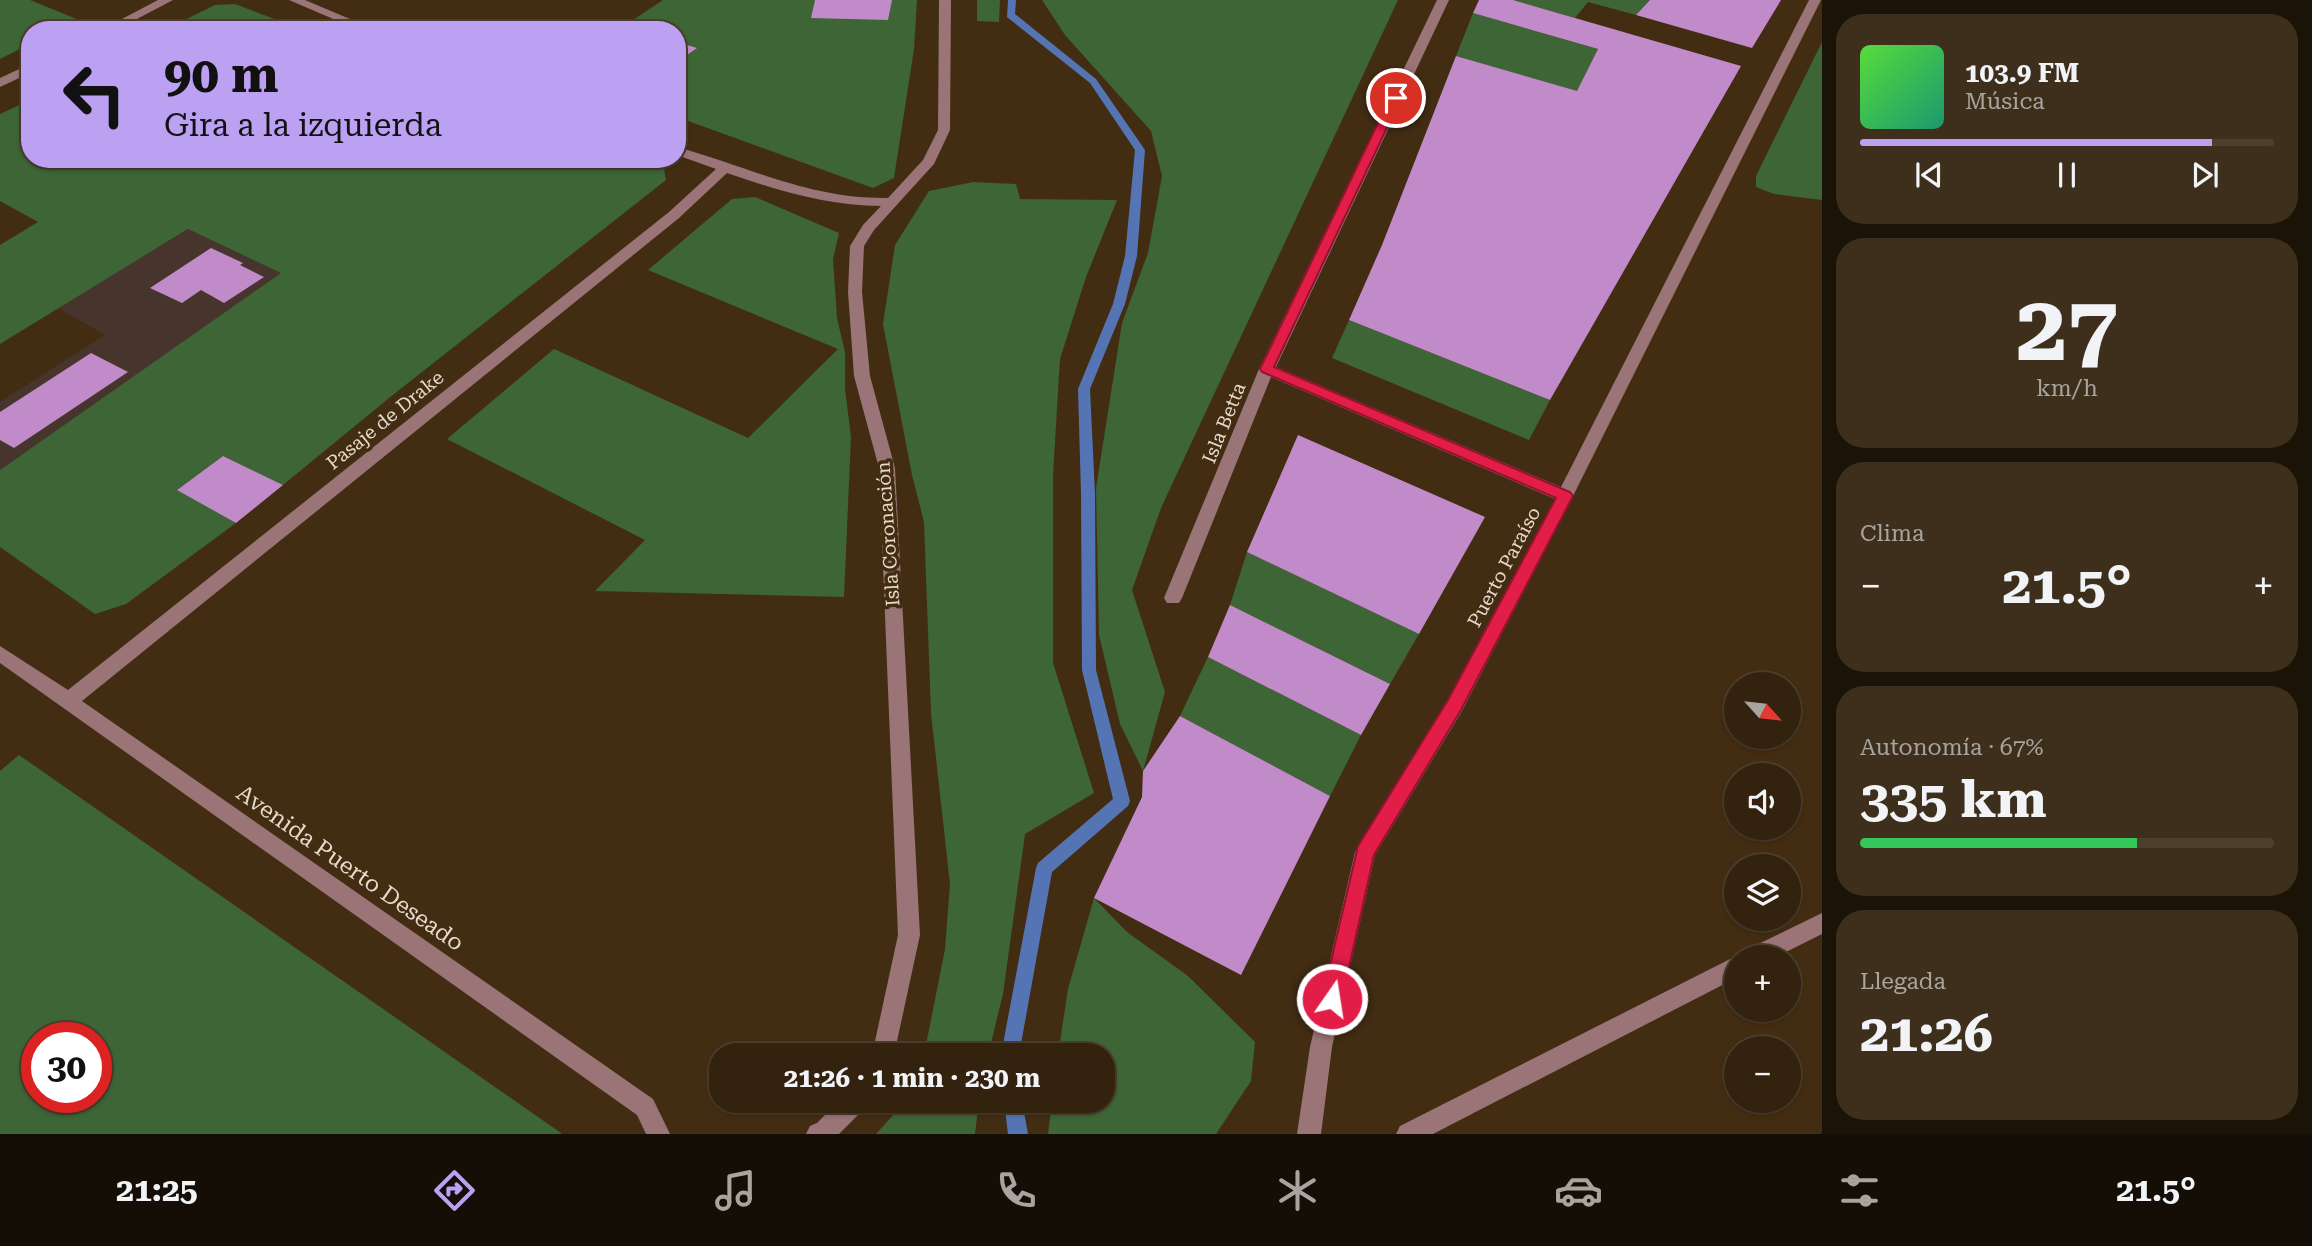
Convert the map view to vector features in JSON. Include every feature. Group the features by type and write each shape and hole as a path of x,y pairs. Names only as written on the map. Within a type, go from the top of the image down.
{"street":[{"path":"125,21 167,0"},
{"path":"295,0 348,21"},
{"name":"Isla Coronación","path":"886,1043 909,935 887,468 862,376 855,292 857,246 868,228 929,161 944,130 945,0"},
{"name":"Isla Betta","path":"1173,598 1266,369 1443,0"},
{"name":"Puerto Paraíso","path":"1309,1134 1321,1047 1365,852 1455,705 1565,496 1815,0"},
{"path":"0,83 21,72"},
{"path":"686,154 809,195 868,204 892,202"},
{"name":"Pasaje de Drake","path":"68,702 674,215 726,167"},
{"path":"1266,369 1565,496"},
{"name":"Avenida Puerto Deseado","path":"0,653 646,1107 658,1134"},
{"path":"1778,945 1822,923"},
{"path":"1408,1134 1724,973"},
{"path":"818,1134 825,1131 844,1113"}],"shaded area":[{"path":"189,229 282,273 0,470 0,402 105,335 58,308"}],"green space":[{"path":"0,0 30,0 79,20 21,21 21,48 0,59"},
{"path":"663,0 917,0 914,49 894,178 873,188 686,120 686,21 632,21"},
{"path":"977,0 1000,0 999,22 977,21"},
{"path":"1042,0 1398,0 1161,508 1132,590 1165,692 1143,771 1120,724 1099,635 1096,488 1122,323 1148,253 1162,176 1151,131 1065,35"},
{"path":"1513,0 1650,0 1636,15 1588,2 1575,18"},
{"path":"235,4 279,21 182,21 215,5"},
{"path":"1473,13 1598,49 1577,92 1456,56"},
{"path":"1822,42 1822,200 1774,194 1756,187 1756,176"},
{"path":"21,104 21,168 662,168 666,180 283,485 223,456 178,489 236,523 126,604 95,614 0,547 0,470 281,273 188,229 0,344 0,245 38,222 0,201 0,114"},
{"path":"973,182 1016,184 1020,199 1117,200 1086,277 1060,359 1053,474 1053,663 1094,793 1025,834 1003,994 991,1043 926,1043 945,949 950,884 931,713 924,522 912,475 883,324 895,245 929,191"},
{"path":"755,197 839,233 833,259 837,318 845,352 845,389 851,437 844,597 595,591 645,540 447,439 554,349 748,438 838,349 648,270 732,199"},
{"path":"1349,320 1550,400 1529,440 1332,358"},
{"path":"1247,552 1419,634 1390,684 1230,605"},
{"path":"1208,657 1361,735 1330,796 1180,716"},
{"path":"19,755 561,1133 561,1134 0,1134 0,771"},
{"path":"1094,898 1127,932 1188,976 1255,1042 1251,1081 1216,1134 1048,1134 1051,1113 1115,1113 1115,1043 1060,1043 1068,989"},
{"path":"895,1113 978,1113 975,1134 876,1134"}],"building":[{"path":"815,0 892,0 888,20 811,18"},
{"path":"1479,0 1513,0 1741,66 1550,400 1349,320 1382,245 1456,56 1577,91 1598,49 1473,13"},
{"path":"1650,0 1781,0 1752,48 1636,15"},
{"path":"686,45 697,48 686,56"},
{"path":"211,248 243,263 240,265 264,277 224,303 201,290 182,303 150,288"},
{"path":"91,353 128,372 14,448 0,440 0,412"},
{"path":"1298,435 1485,517 1419,634 1247,552"},
{"path":"223,456 283,485 236,523 177,490"},
{"path":"1230,605 1390,684 1361,735 1208,657"},
{"path":"1180,716 1330,796 1241,975 1094,898 1142,797 1143,771"}],"waterway":[{"path":"1012,0 1010,15 1093,81 1140,150 1131,256 1119,304 1084,389 1088,494 1089,670 1122,801 1044,868 1012,1043"},
{"path":"1015,1113 1018,1134"}],"route":[{"path":"1332,999 1365,852 1455,705 1565,496 1266,369 1396,98"}]}
